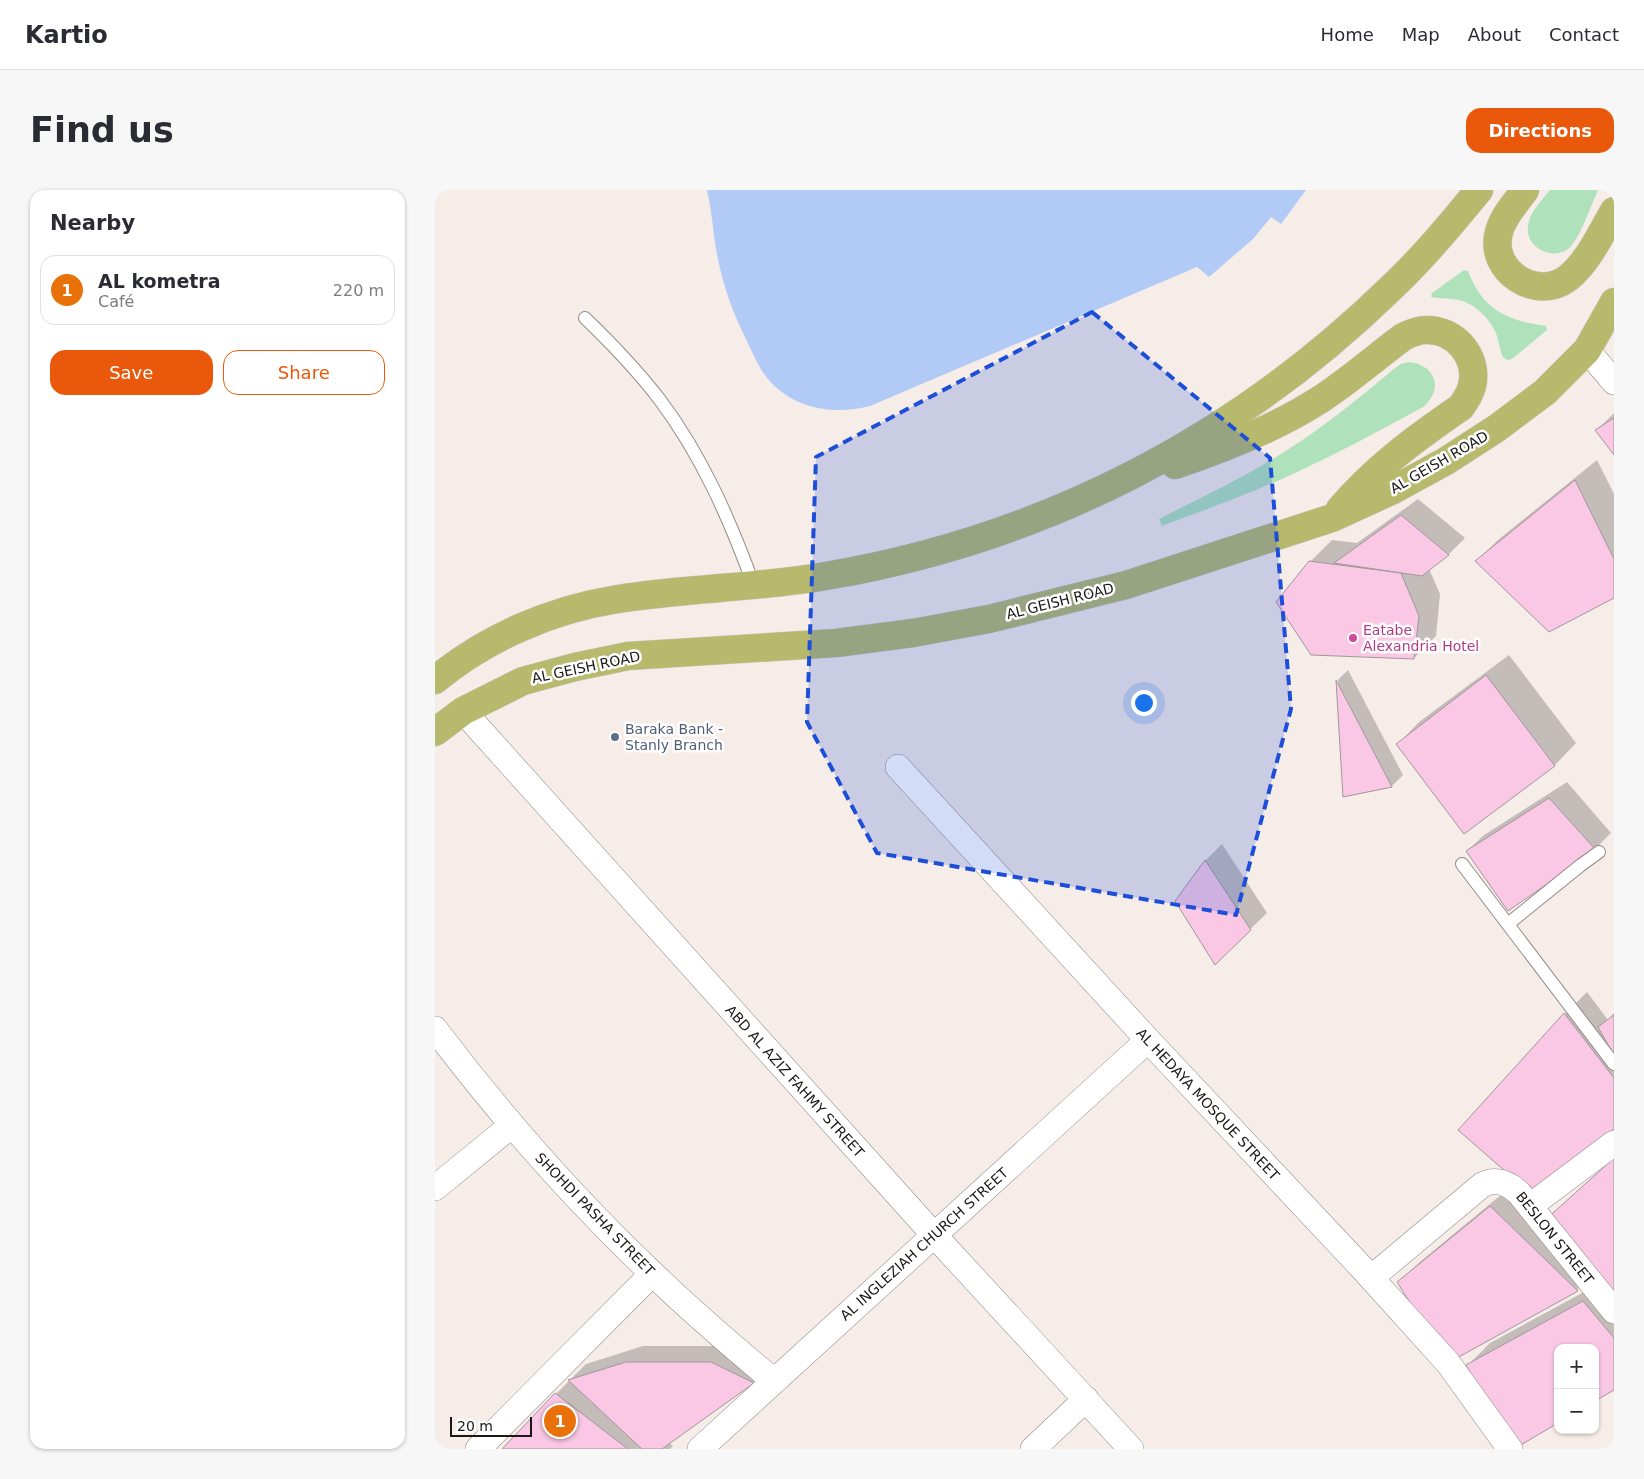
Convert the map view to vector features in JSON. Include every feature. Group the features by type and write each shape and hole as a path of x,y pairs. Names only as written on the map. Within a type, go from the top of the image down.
{"highway":[{"path":"435,680 444,672 497,639 556,614 618,599 754,586 843,573 897,562 966,542 1076,502 1133,476 1226,422 1285,380 1340,335 1393,287 1479,190"},
{"path":"1525,190 1503,221 1498,233 1497,246 1507,271 1529,285 1542,287 1556,284 1568,278 1586,257 1614,211"},
{"name":"AL GEISH ROAD","path":"435,732 463,711 523,681 575,667 628,656 836,643 913,633 989,618 1126,585 1332,518 1393,490 1446,461 1497,428 1545,392 1587,350 1614,302"},
{"path":"1133,476 1173,466 1211,453 1249,438 1286,420 1321,398 1403,337 1414,332 1438,331 1449,335 1459,342 1471,362 1472,386 1468,397 1461,407 1413,440 1373,473 1332,518"}],"street":[{"path":"1587,350 1614,382"},
{"name":"ABD AL AZIZ FAHMY STREET","path":"463,711 934,1235 1131,1449"},
{"name":"AL HEDAYA MOSQUE STREET","path":"898,767 1448,1363 1509,1449"},
{"name":"SHOHDI PASHA STREET","path":"435,1029 512,1126 584,1205 652,1274 712,1329 774,1381"},
{"name":"AL INGLEZIAH CHURCH STREET","path":"700,1449 1148,1040"},
{"path":"435,1188 512,1126"},
{"path":"1530,1206 1614,1143"},
{"name":"BESLON STREET","path":"1371,1278 1482,1185 1495,1180 1509,1184 1519,1193 1614,1311"},
{"path":"479,1449 652,1274"},
{"path":"1033,1449 1085,1399"}],"lane":[{"path":"585,318 625,357 660,400 691,447 718,496 754,586"},
{"path":"1508,924 1599,852"},
{"path":"1462,864 1614,1064"}],"highlighted area":[{"path":"1092,312 1270,458 1291,709 1236,915 877,853 807,722 816,457"}],"green space":[{"path":"1550,190 1598,190 1581,230 1572,245 1568,249 1554,253 1540,250 1535,246 1528,234 1531,216"},
{"path":"1464,270 1468,271 1481,295 1498,311 1519,320 1546,326 1547,330 1512,359 1507,360 1503,357 1496,334 1489,320 1480,311 1470,304 1459,300 1431,297 1432,293"},
{"path":"1409,362 1426,368 1434,379 1433,393 1430,400 1423,407 1345,449 1280,480 1162,526 1159,519 1247,474 1292,447 1337,415 1395,368"}],"water":[{"path":"707,190 1306,190 1281,224 1271,217 1253,239 1209,277 1197,267 870,406 841,410 812,407 798,402 774,386 764,374 736,317 728,296 719,265"}],"building":[{"path":"1614,418 1614,455 1595,430"},
{"path":"1575,480 1614,559 1614,598 1549,632 1475,561"},
{"path":"1401,515 1449,555 1422,576 1334,563"},
{"path":"1309,561 1401,573 1419,616 1414,659 1311,655 1276,602"},
{"path":"1486,675 1555,766 1464,834 1396,744"},
{"path":"1336,680 1392,787 1343,797"},
{"path":"1549,798 1596,850 1508,911 1466,851"},
{"path":"1205,860 1251,930 1215,965 1175,901"},
{"path":"1564,1013 1614,1078 1614,1129 1529,1192 1458,1130"},
{"path":"1614,1015 1614,1055 1598,1027"},
{"path":"1614,1158 1614,1311 1543,1222"},
{"path":"1490,1206 1578,1291 1448,1363 1397,1282"},
{"path":"1583,1301 1614,1338 1614,1390 1599,1399 1599,1344 1554,1344 1554,1425 1514,1449 1510,1449 1466,1365"},
{"path":"626,1362 711,1362 754,1383 662,1449 642,1449 568,1380"},
{"path":"555,1393 628,1449 502,1449"}],"place":[{"name":"Eatabe Alexandria Hotel","path":"1353,638"},
{"name":"Baraka Bank - Stanly Branch","path":"615,737"},
{"name":"AL kometra","path":"560,1421"}]}
